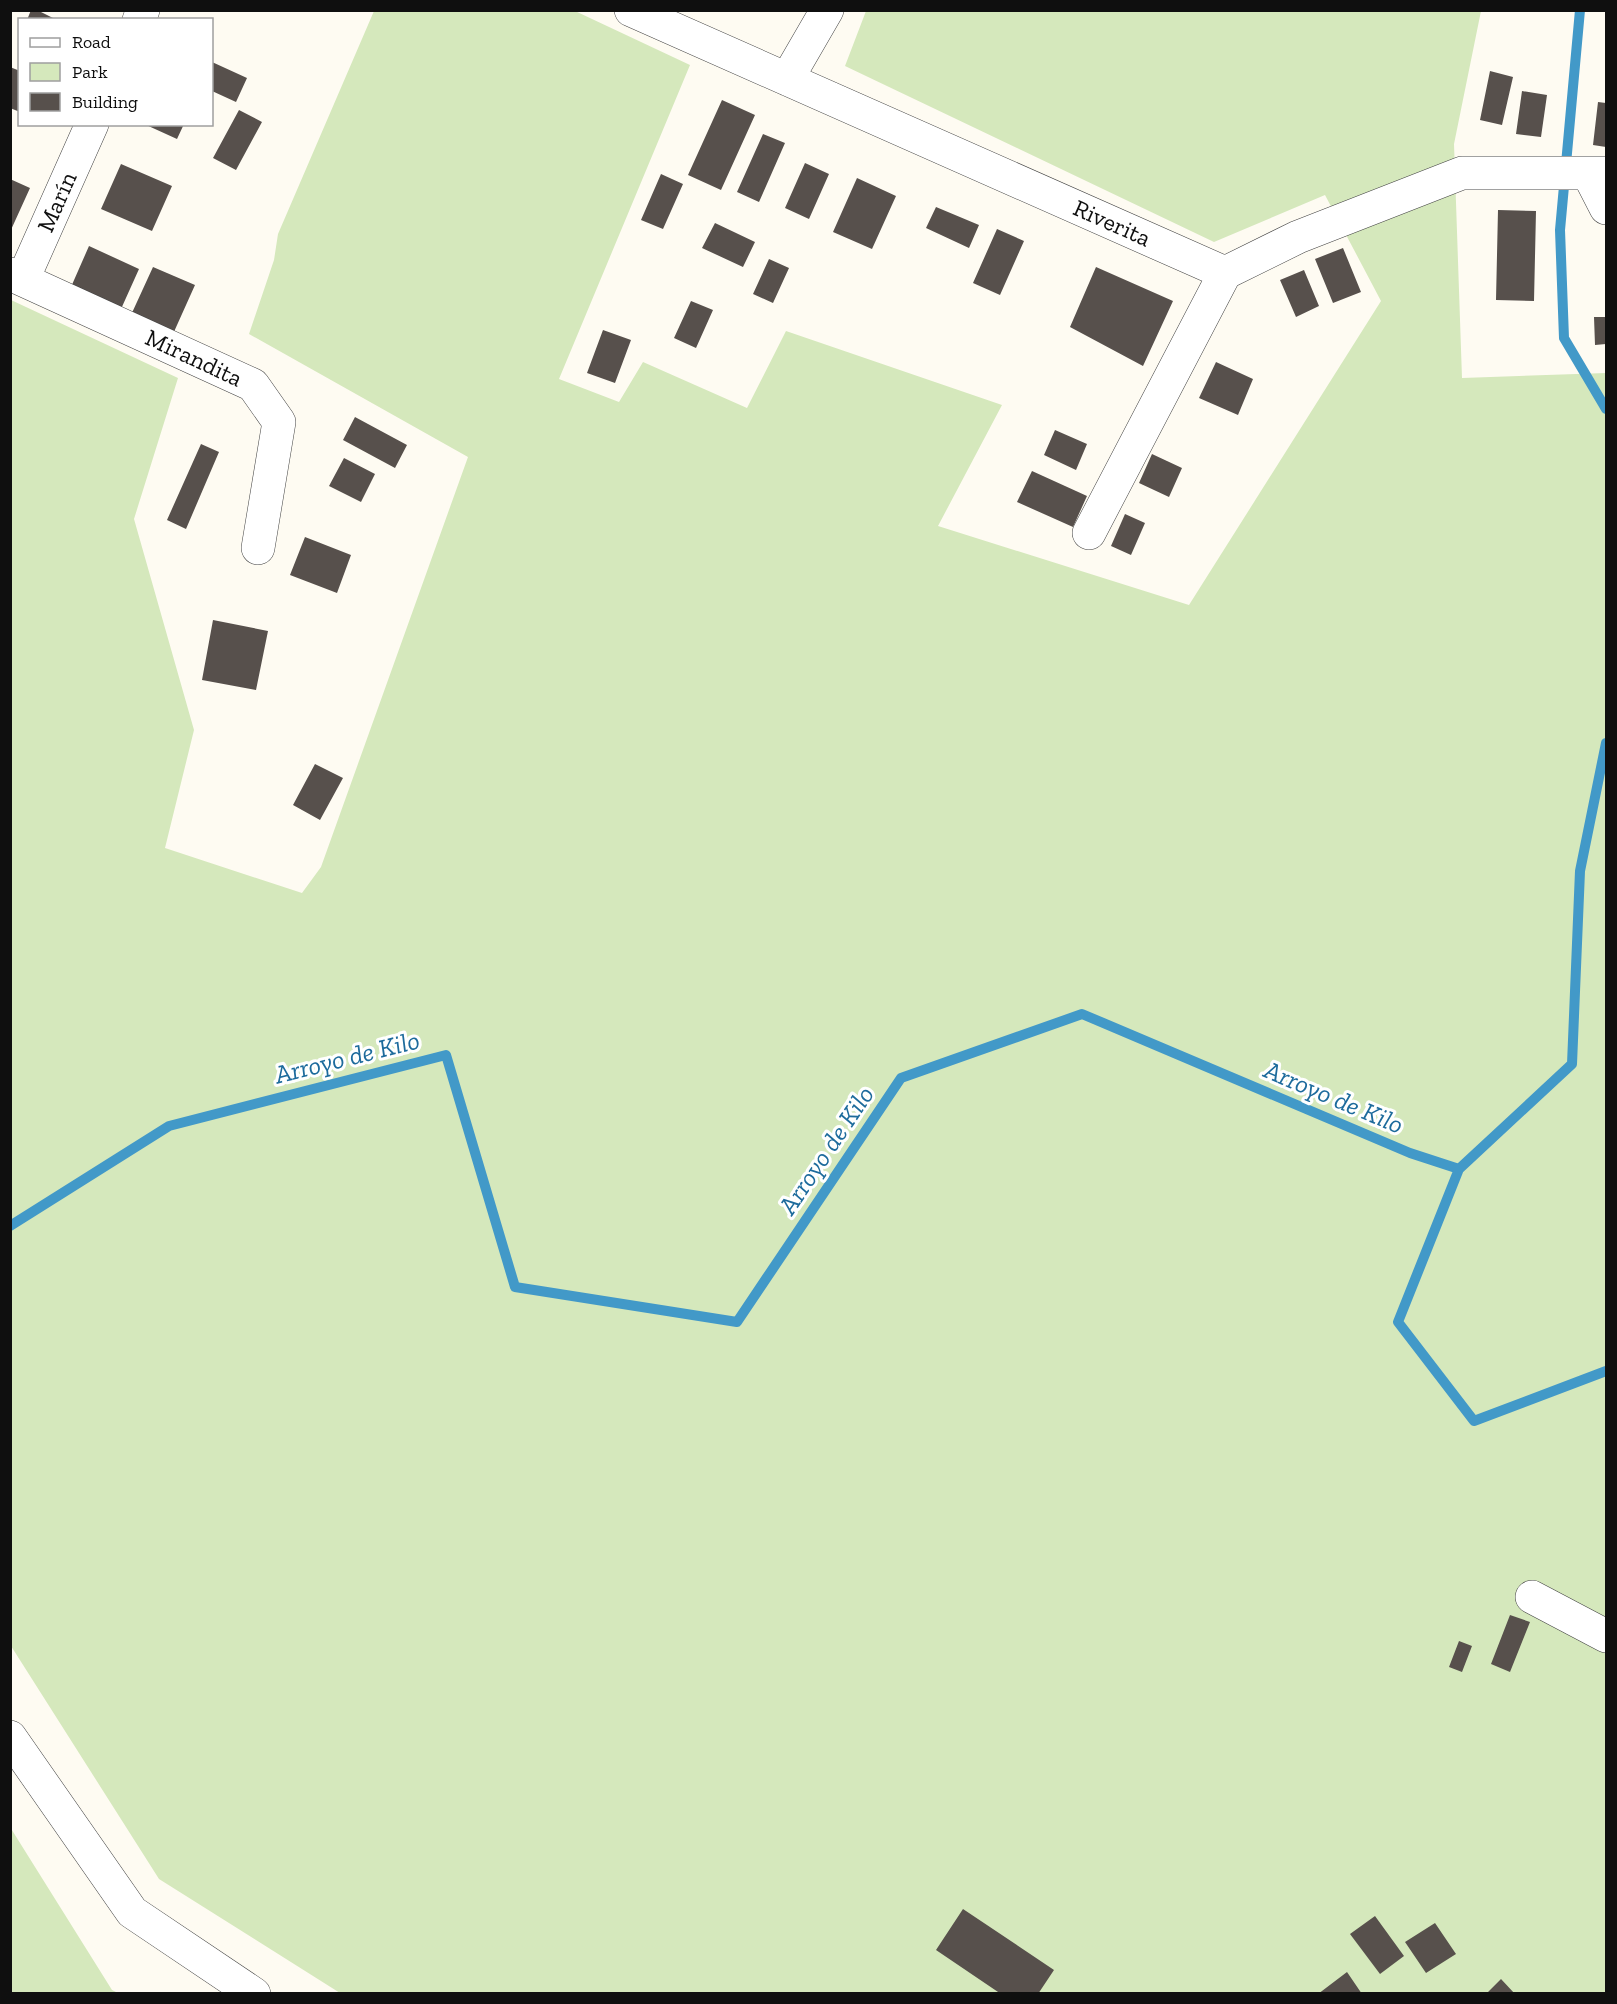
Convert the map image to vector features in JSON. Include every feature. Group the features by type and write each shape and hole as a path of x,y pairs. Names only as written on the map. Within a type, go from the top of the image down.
{"street":[{"name":"Riverita","path":"631,10 1225,273"},
{"path":"787,79 827,10"},
{"name":"Marín","path":"17,276 91,126"},
{"path":"1089,533 1225,273 1298,237 1462,172 1597,172 1606,208"},
{"name":"Mirandita","path":"17,276 253,386 279,422 258,548"},
{"path":"1532,1598 1606,1636"},
{"path":"10,1737 132,1912 254,1994"}],"green space":[{"path":"374,11 575,11 690,65 559,379 619,402 643,362 747,408 786,331 1002,405 938,526 1189,605 1381,301 1325,195 1214,242 845,66 866,11 1481,11 1454,144 1462,378 1606,373 1606,1993 340,1993 159,1879 11,1646 11,300 178,378 134,519 194,730 165,848 302,893 321,867 468,457 249,334 274,260 278,234"},
{"path":"10,1827 112,1990 118,1993 11,1993"}],"building":[{"path":"31,10 37,10 53,18 28,18"},
{"path":"213,62 247,78 236,102 213,91"},
{"path":"10,67 18,70 18,111 10,108"},
{"path":"1490,71 1513,77 1502,125 1480,120"},
{"path":"1522,91 1547,95 1541,137 1516,134"},
{"path":"722,100 755,115 721,190 688,175"},
{"path":"1598,102 1606,103 1606,147 1593,145"},
{"path":"239,110 262,122 236,170 213,158"},
{"path":"148,126 183,126 177,139"},
{"path":"763,134 785,143 759,202 737,192"},
{"path":"805,163 829,174 809,219 785,208"},
{"path":"121,164 172,186 152,231 101,209"},
{"path":"661,174 683,184 663,229 641,220"},
{"path":"857,178 896,196 872,249 833,232"},
{"path":"10,179 30,188 10,232"},
{"path":"936,207 979,225 969,248 926,228"},
{"path":"1498,210 1536,211 1534,301 1496,300"},
{"path":"715,223 755,242 743,267 702,248"},
{"path":"997,229 1024,241 1000,295 973,283"},
{"path":"89,246 139,269 121,309 71,287"},
{"path":"1343,248 1361,292 1333,303 1315,259"},
{"path":"769,259 789,268 773,303 753,294"},
{"path":"153,267 195,285 173,334 131,315"},
{"path":"1096,267 1173,301 1143,366 1070,327"},
{"path":"1304,270 1319,306 1296,317 1280,280"},
{"path":"691,301 713,310 696,348 674,338"},
{"path":"1594,317 1606,317 1606,344 1595,345"},
{"path":"603,330 631,340 615,383 587,373"},
{"path":"1216,362 1253,379 1238,415 1199,398"},
{"path":"355,417 407,445 395,468 343,440"},
{"path":"1055,430 1087,444 1076,470 1044,455"},
{"path":"201,444 219,452 186,529 167,520"},
{"path":"1152,454 1182,468 1169,497 1139,483"},
{"path":"344,458 375,474 361,502 329,486"},
{"path":"1032,471 1087,496 1073,527 1017,502"},
{"path":"1125,514 1145,523 1131,555 1111,546"},
{"path":"305,537 351,555 337,593 290,575"},
{"path":"213,620 268,631 256,690 202,680"},
{"path":"315,764 343,778 320,820 293,805"},
{"path":"1510,1615 1530,1622 1510,1672 1491,1664"},
{"path":"1459,1641 1472,1646 1462,1672 1449,1667"},
{"path":"963,1909 1054,1970 1038,1994 1001,1994 936,1950"},
{"path":"1375,1916 1404,1956 1380,1974 1350,1934"},
{"path":"1435,1923 1456,1954 1426,1973 1405,1942"},
{"path":"1347,1972 1362,1994 1318,1994"},
{"path":"1501,1979 1515,1994 1486,1994"}],"waterway":[{"path":"1580,10 1560,230 1564,338 1606,409"},
{"path":"1459,1169 1572,1064 1580,871 1606,743"},
{"name":"Arroyo de Kilo","path":"10,1226 169,1126 446,1055 515,1287 737,1322 901,1078 1082,1014 1410,1153 1459,1169 1398,1322 1474,1421 1606,1371"}]}
